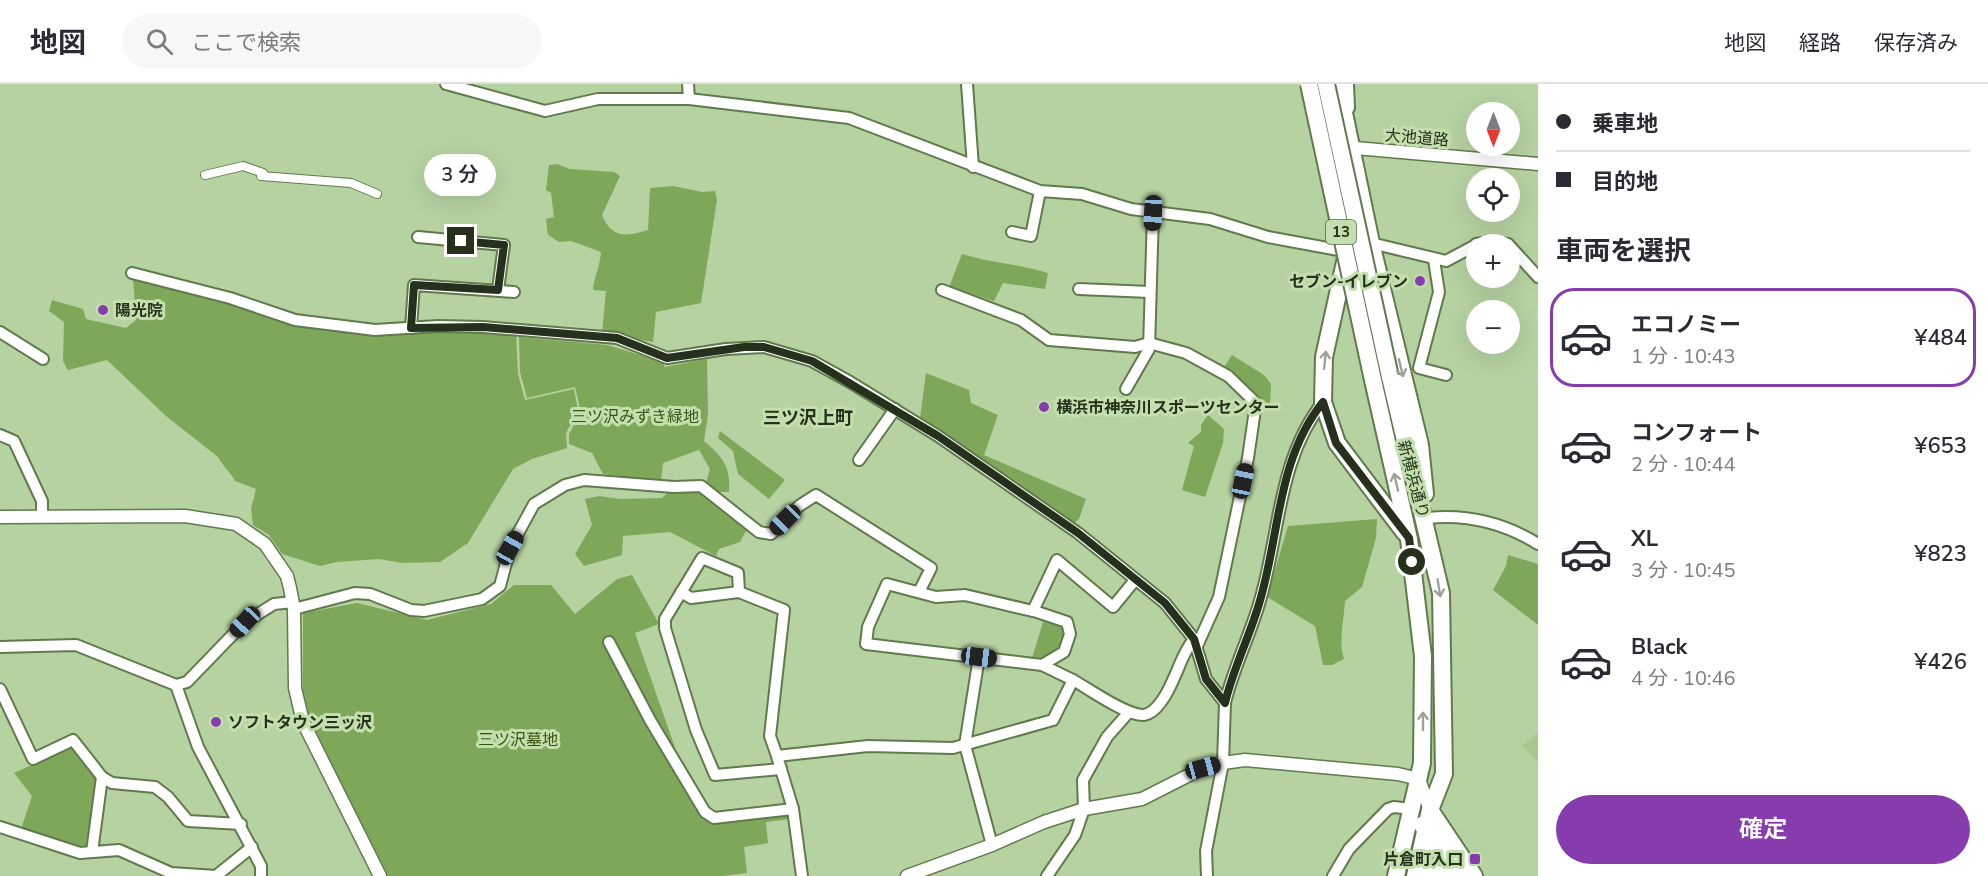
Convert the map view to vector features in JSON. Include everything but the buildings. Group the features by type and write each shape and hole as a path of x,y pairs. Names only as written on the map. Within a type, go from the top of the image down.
{"main road":[{"name":"新横浜通り","path":"1310,84 1409,538 1423,656 1422,763 1396,876"},
{"path":"1315,84 1347,253 1324,357 1323,402 1336,443 1409,538"},
{"name":"新横浜通り","path":"1326,84 1410,472 1428,525 1441,593 1444,774 1431,810 1416,871"},
{"path":"1338,84 1371,243 1420,445 1428,525"},
{"path":"1411,809 1457,876"},
{"path":"1431,810 1474,876"},
{"path":"1416,871 1443,876"}],"street":[{"path":"446,84 545,111 598,99 689,99 849,118 1040,191 1082,194 1153,213 1210,219 1268,237 1347,253 1371,243 1434,260 1454,259 1466,251"},
{"path":"688,84 689,99"},
{"path":"967,84 973,167"},
{"path":"1348,84 1350,147"},
{"name":"大池道路","path":"1328,145 1538,164"},
{"path":"205,175 243,166 262,175 351,183 377,194"},
{"path":"1012,232 1031,236 1040,191"},
{"path":"1126,388 1149,349 1153,213"},
{"path":"418,237 504,245 498,290"},
{"path":"1520,258 1538,277"},
{"path":"1434,260 1439,292 1419,368 1446,375"},
{"path":"132,273 230,298 295,320 375,330 483,327 617,338 667,358 744,347 764,347 812,361 938,436 1078,533 1165,603 1195,643 1206,679 1225,703"},
{"path":"411,328 414,285 514,292"},
{"path":"1079,289 1150,292"},
{"path":"942,290 1021,320 1049,340 1135,347 1149,343 1186,353 1228,376 1256,403 1248,458 1219,597 1195,643 1182,654 1173,681 1155,710 1144,715 1129,712 1042,665 866,644 868,627 887,584 936,597 965,595 1033,611 1067,622 1070,634 1064,652 1042,665"},
{"path":"0,332 43,359"},
{"path":"1207,876 1206,851 1222,763 1225,703 1230,680 1260,602 1278,529 1286,471 1312,415 1323,402"},
{"path":"859,460 895,409"},
{"path":"0,435 14,441 42,501 42,516"},
{"path":"0,647 76,645 176,685 187,682 245,622 274,604 293,605 356,593 370,594 411,610 424,611 482,599 500,586 510,548 534,504 565,485 584,480 674,487 701,486 759,532 771,534 799,506 816,495 931,568 919,592"},
{"path":"0,517 185,516 236,524 265,544 286,576 293,605 295,688 303,722 380,876"},
{"path":"1428,525 1472,519 1518,531 1538,544"},
{"path":"739,592 738,573 702,558 665,619 664,628 696,730 715,775 780,769"},
{"path":"1033,611 1057,560 1113,607 1135,580"},
{"path":"681,592 691,598 739,592 784,610 770,736 793,809 802,876"},
{"path":"609,642 650,720 705,812 714,818 793,809"},
{"path":"979,657 965,745 992,845"},
{"path":"777,756 868,746 953,748 965,745 1053,720 1073,680"},
{"path":"176,685 198,747 241,824 261,871 271,876"},
{"path":"0,689 33,759 73,740 102,777 112,783 155,787 168,797 188,821 241,824"},
{"path":"1047,876 1075,835 1084,809 1083,780 1107,737 1129,712"},
{"path":"907,876 992,845 1044,822 1084,809 1142,799 1203,768 1245,760 1419,779 1431,810"},
{"path":"92,852 102,777"},
{"path":"1333,876 1349,849 1388,809 1394,807 1411,809"},
{"path":"0,826 80,854 119,850 171,873 216,876 252,847"}],"shaded area":[{"path":"1538,732 1538,762 1522,746"}],"green space":[{"path":"557,164 570,169 614,172 620,176 602,215 610,228 620,234 633,234 648,230 650,188 673,186 702,192 715,191 717,200 701,303 656,312 653,342 602,333 606,291 593,290 601,252 571,241 559,242 548,235 546,219 554,217 551,193 546,190 549,165"},
{"path":"962,254 1048,273 1045,289 1003,283 994,301 949,287"},
{"path":"133,277 196,293 294,324 516,333 518,374 525,400 574,389 578,411 566,433 567,448 532,459 513,469 468,543 440,562 403,563 379,559 337,562 320,566 282,554 269,535 253,525 251,509 256,489 235,481 218,457 166,416 107,360 68,370 63,361 64,322 49,311 52,300 83,309 86,319 126,328 136,320"},
{"name":"三ツ沢みずき緑地","path":"519,337 607,345 664,362 664,367 707,359 708,415 704,441 721,458 727,469 729,492 717,492 706,483 710,469 699,450 663,463 661,481 603,474 592,453 569,444 569,434 581,412 575,387 527,398 520,372"},
{"path":"1232,355 1264,375 1271,384 1270,405 1259,405 1259,399 1224,367"},
{"path":"926,373 969,390 971,403 998,415 984,455 1086,499 1079,519 1074,523 920,418"},
{"path":"1208,415 1224,429 1223,443 1205,497 1182,490 1194,446 1188,443 1201,432 1201,425"},
{"path":"720,431 785,480 769,499 738,474 733,451 718,438"},
{"path":"701,491 747,529 740,542 719,549 716,556 670,532 623,536 622,555 584,566 575,554 592,525 585,499 599,496 620,499 662,498 668,492"},
{"path":"1377,519 1376,538 1362,587 1345,601 1341,638 1344,659 1332,665 1323,665 1315,626 1267,597 1288,526"},
{"path":"1508,555 1538,564 1538,625 1493,590 1506,566"},
{"name":"三ツ沢墓地","path":"632,575 659,624 635,633 679,759 684,763 712,822 788,813 789,819 766,822 768,843 744,847 747,873 723,876 386,876 307,715 303,697 303,613 357,603 427,620 491,604 514,585 551,585 575,614 617,579"},
{"path":"1044,619 1063,625 1066,633 1054,653 1044,658 1032,658"},
{"path":"74,746 98,778 89,843 85,847 21,829 32,796 14,773"}],"place":[{"name":"セブン-イレブン","path":"1420,281"},
{"name":"陽光院","path":"103,310"},
{"name":"横浜市神奈川スポーツセンター","path":"1044,407"},
{"name":"ソフトタウン三ッ沢","path":"216,722"},
{"name":"片倉町入口","path":"1475,859"}],"district":[{"name":"三ツ沢上町","path":"808,418"}],"route":[{"path":"461,241 504,245 498,290 414,285 411,328 483,327 617,338 667,358 707,351 764,347 812,361 938,436 1078,533 1165,603 1194,639 1206,679 1225,703 1230,680 1260,602 1264,577 1278,529 1286,471 1312,415 1323,402 1336,443 1409,538 1412,562"}]}
